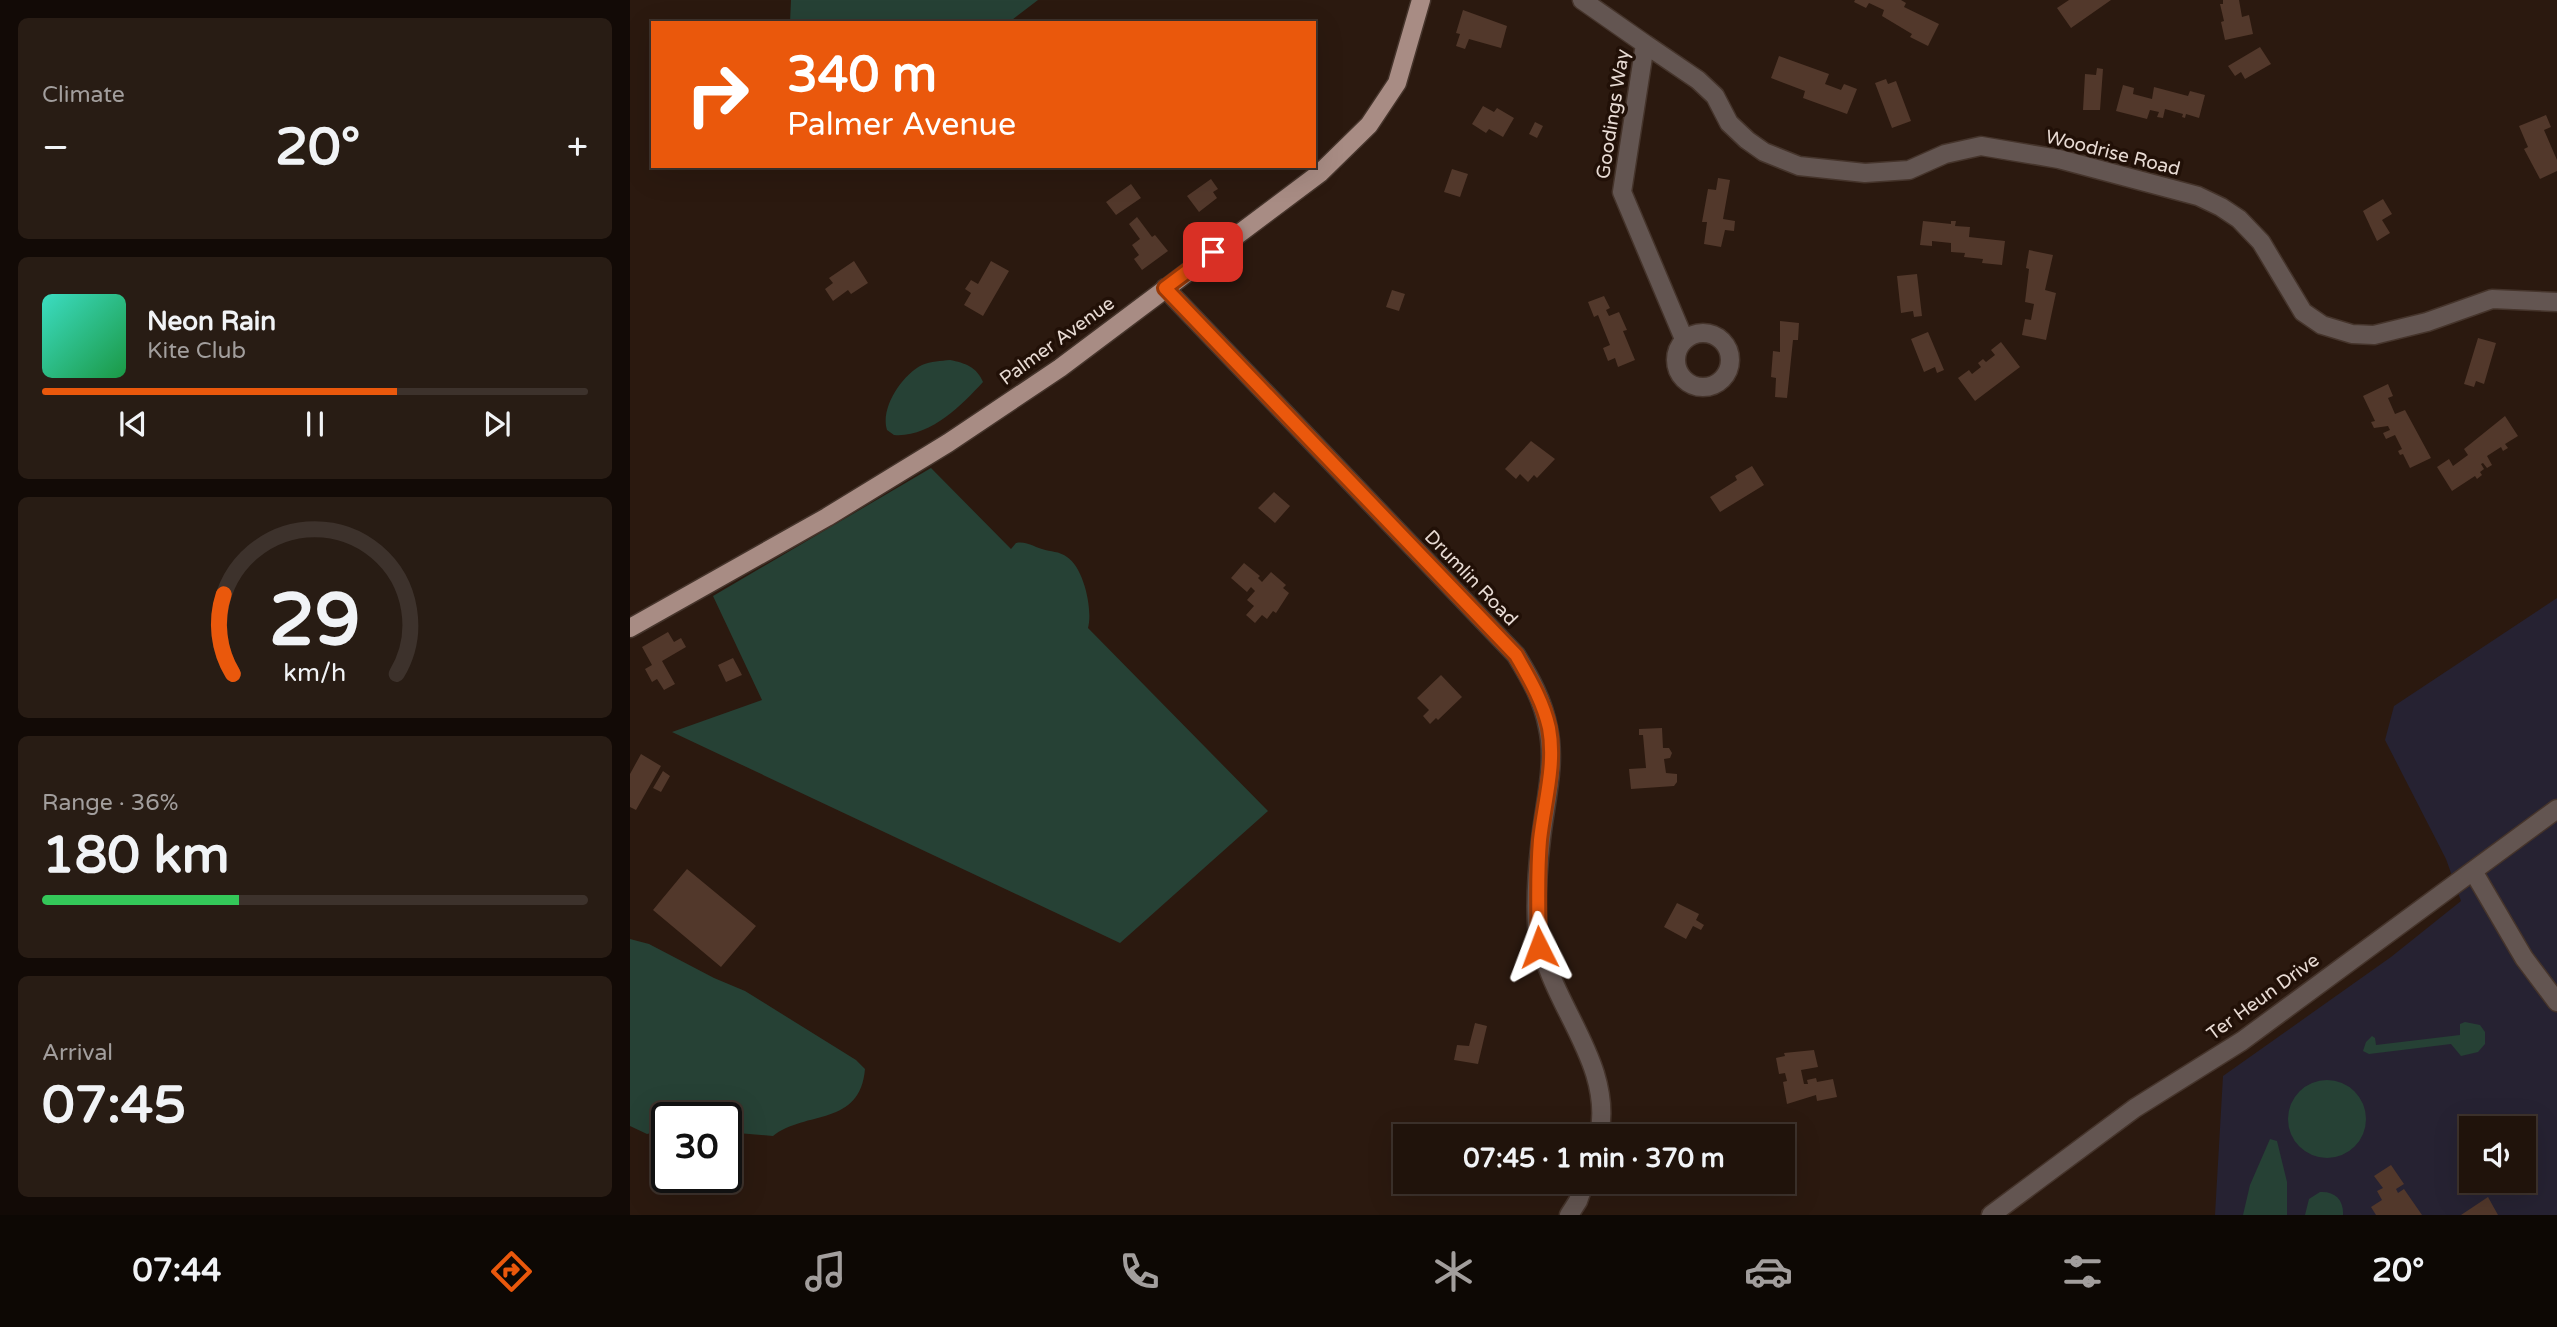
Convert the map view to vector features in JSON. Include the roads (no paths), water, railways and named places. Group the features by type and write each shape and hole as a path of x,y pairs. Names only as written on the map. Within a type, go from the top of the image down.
{"main road":[{"name":"Palmer Avenue","path":"630,628 827,517 948,443 1060,368 1320,173 1369,125 1397,83 1420,0"}],"street":[{"name":"Goodings Way","path":"1582,0 1645,44 1622,192 1684,339"},
{"name":"Woodrise Road","path":"1645,44 1698,80 1715,96 1729,123 1747,140 1764,152 1800,166 1865,173 1909,170 1945,154 1981,146 2059,159 2198,196 2221,206 2239,219 2261,242 2303,313 2322,325 2352,334 2374,335 2427,322 2492,299 2557,302"},
{"name":"Drumlin Road","path":"1165,288 1516,655 1538,692 1549,729 1551,757 1537,895 1539,947 1560,1000 1583,1038 1600,1087 1602,1124"},
{"name":"Ter Heun Drive","path":"1991,1215 2135,1108 2242,1041 2557,809"},
{"path":"2473,871 2524,958 2557,1002"},
{"path":"1569,1215 1580,1194"}]}
